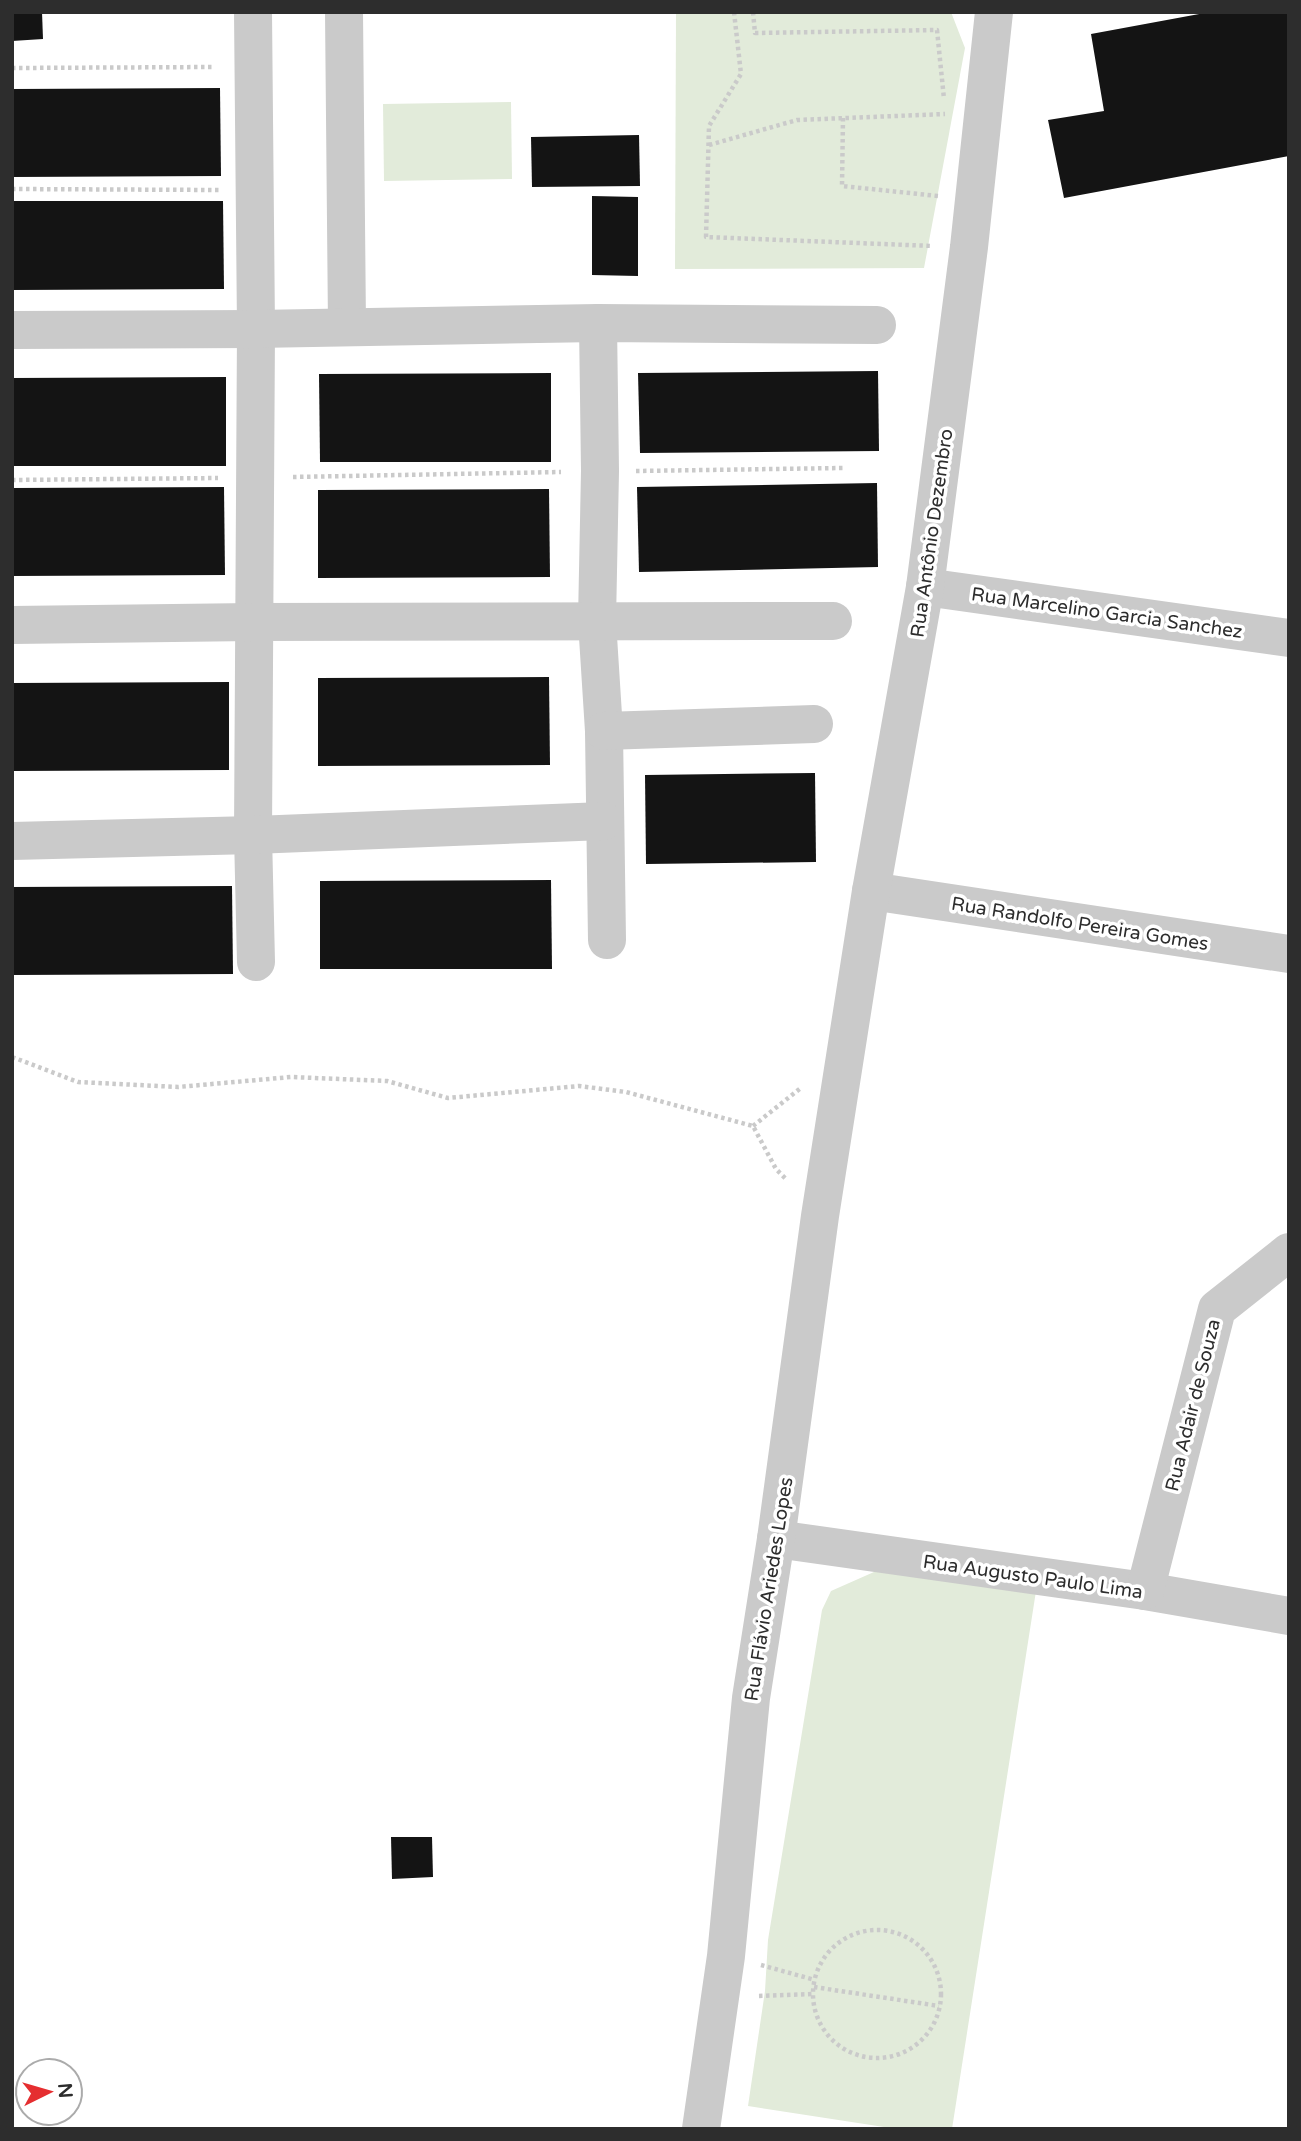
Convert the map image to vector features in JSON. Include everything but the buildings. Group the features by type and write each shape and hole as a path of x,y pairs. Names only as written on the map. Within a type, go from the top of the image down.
{"street":[{"path":"253,12 256,329 253,835 256,962"},
{"path":"344,12 347,326"},
{"name":"Rua Antônio Dezembro","path":"847,1051 871,891 925,587 969,247 994,12"},
{"path":"598,323 600,471 597,621 604,731 607,940"},
{"path":"12,330 598,323 877,325"},
{"name":"Rua Marcelino Garcia Sanchez","path":"925,587 1289,638"},
{"path":"12,625 833,621"},
{"path":"604,731 814,724"},
{"path":"12,841 253,835 604,821"},
{"name":"Rua Randolfo Pereira Gomes","path":"871,891 1289,954"},
{"name":"Rua Flávio Ariedes Lopes","path":"701,2129 726,1956 751,1698 776,1539 820,1216 847,1051"},
{"name":"Rua Adair de Souza","path":"1145,1591 1217,1309 1289,1252"},
{"name":"Rua Augusto Paulo Lima","path":"776,1539 1145,1591 1289,1616"}],"path":[{"path":"734,12 741,74 709,126 706,237 969,247"},
{"path":"709,145 797,120 945,115 937,30 755,33 753,12"},
{"path":"12,68 254,67"},
{"path":"843,118 842,186 973,200"},
{"path":"12,189 254,190"},
{"path":"12,480 844,468"},
{"path":"12,1057 78,1082 178,1087 291,1077 387,1081 448,1098 579,1086 626,1092 753,1126 776,1169 820,1216"},
{"path":"876,1930 897,1933 915,1942 930,1958 939,1977 939,2006 936,2019 925,2037 909,2050 889,2058 868,2058 848,2052 831,2039 819,2021 813,2001 814,1987 822,1960 836,1944 855,1933 876,1930"},
{"path":"726,1956 815,1980"},
{"path":"814,1987 939,2006"},
{"path":"719,1997 814,1994"}],"green space":[{"path":"951,12 965,48 924,268 675,269 676,13"},
{"path":"511,102 512,179 384,181 383,104"},
{"path":"883,1568 1036,1591 952,2129 897,2129 748,2106 765,1991 768,1940 822,1610 831,1591"}]}
